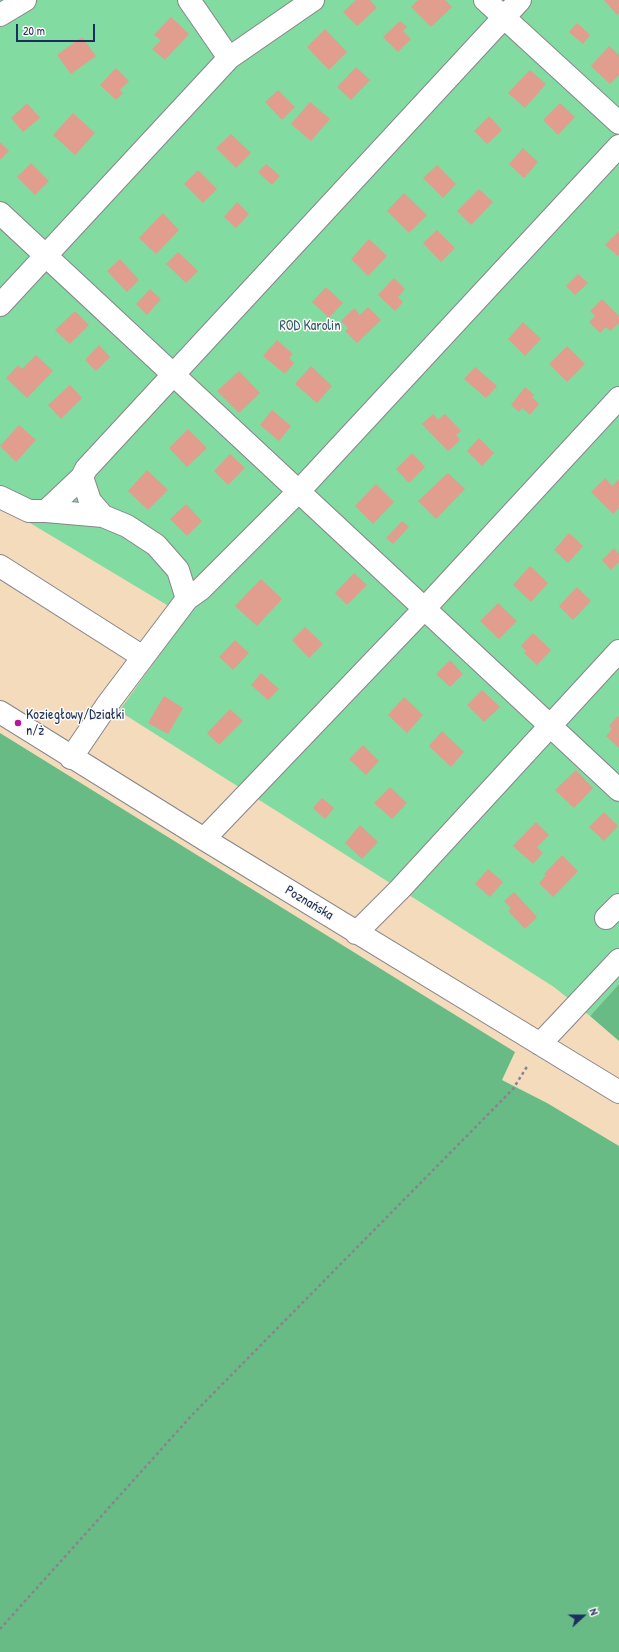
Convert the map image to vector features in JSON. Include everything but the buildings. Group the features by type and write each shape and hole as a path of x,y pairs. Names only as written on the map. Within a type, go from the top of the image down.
{"street":[{"path":"0,15 26,0"},
{"path":"189,0 229,58"},
{"path":"0,306 229,58 313,0"},
{"path":"485,0 619,123"},
{"path":"46,511 82,477 91,462 520,0"},
{"path":"72,758 107,705 187,599 201,589 299,491 619,146"},
{"path":"0,213 619,790"},
{"path":"204,839 425,608 619,398"},
{"path":"82,477 90,501 103,516"},
{"path":"0,497 29,511 103,516 127,526 156,545 178,570 187,599"},
{"path":"0,566 143,657"},
{"path":"356,932 400,889 619,651"},
{"name":"Poznańska","path":"0,712 72,758 619,1092"},
{"path":"540,1044 619,960"}],"path":[{"path":"0,1629 192,1415 513,1089 540,1044"}],"green space":[{"name":"ROD Karolin","path":"0,0 619,0 619,984 590,1016 554,987 119,711 187,617 0,505"},
{"path":"0,733 515,1052 502,1080 547,1103 619,1146 619,1652 0,1652"},
{"path":"619,984 619,1041 590,1016"}],"place":[{"name":"Koziegłowy/Działki n/ż","path":"18,723"}]}
